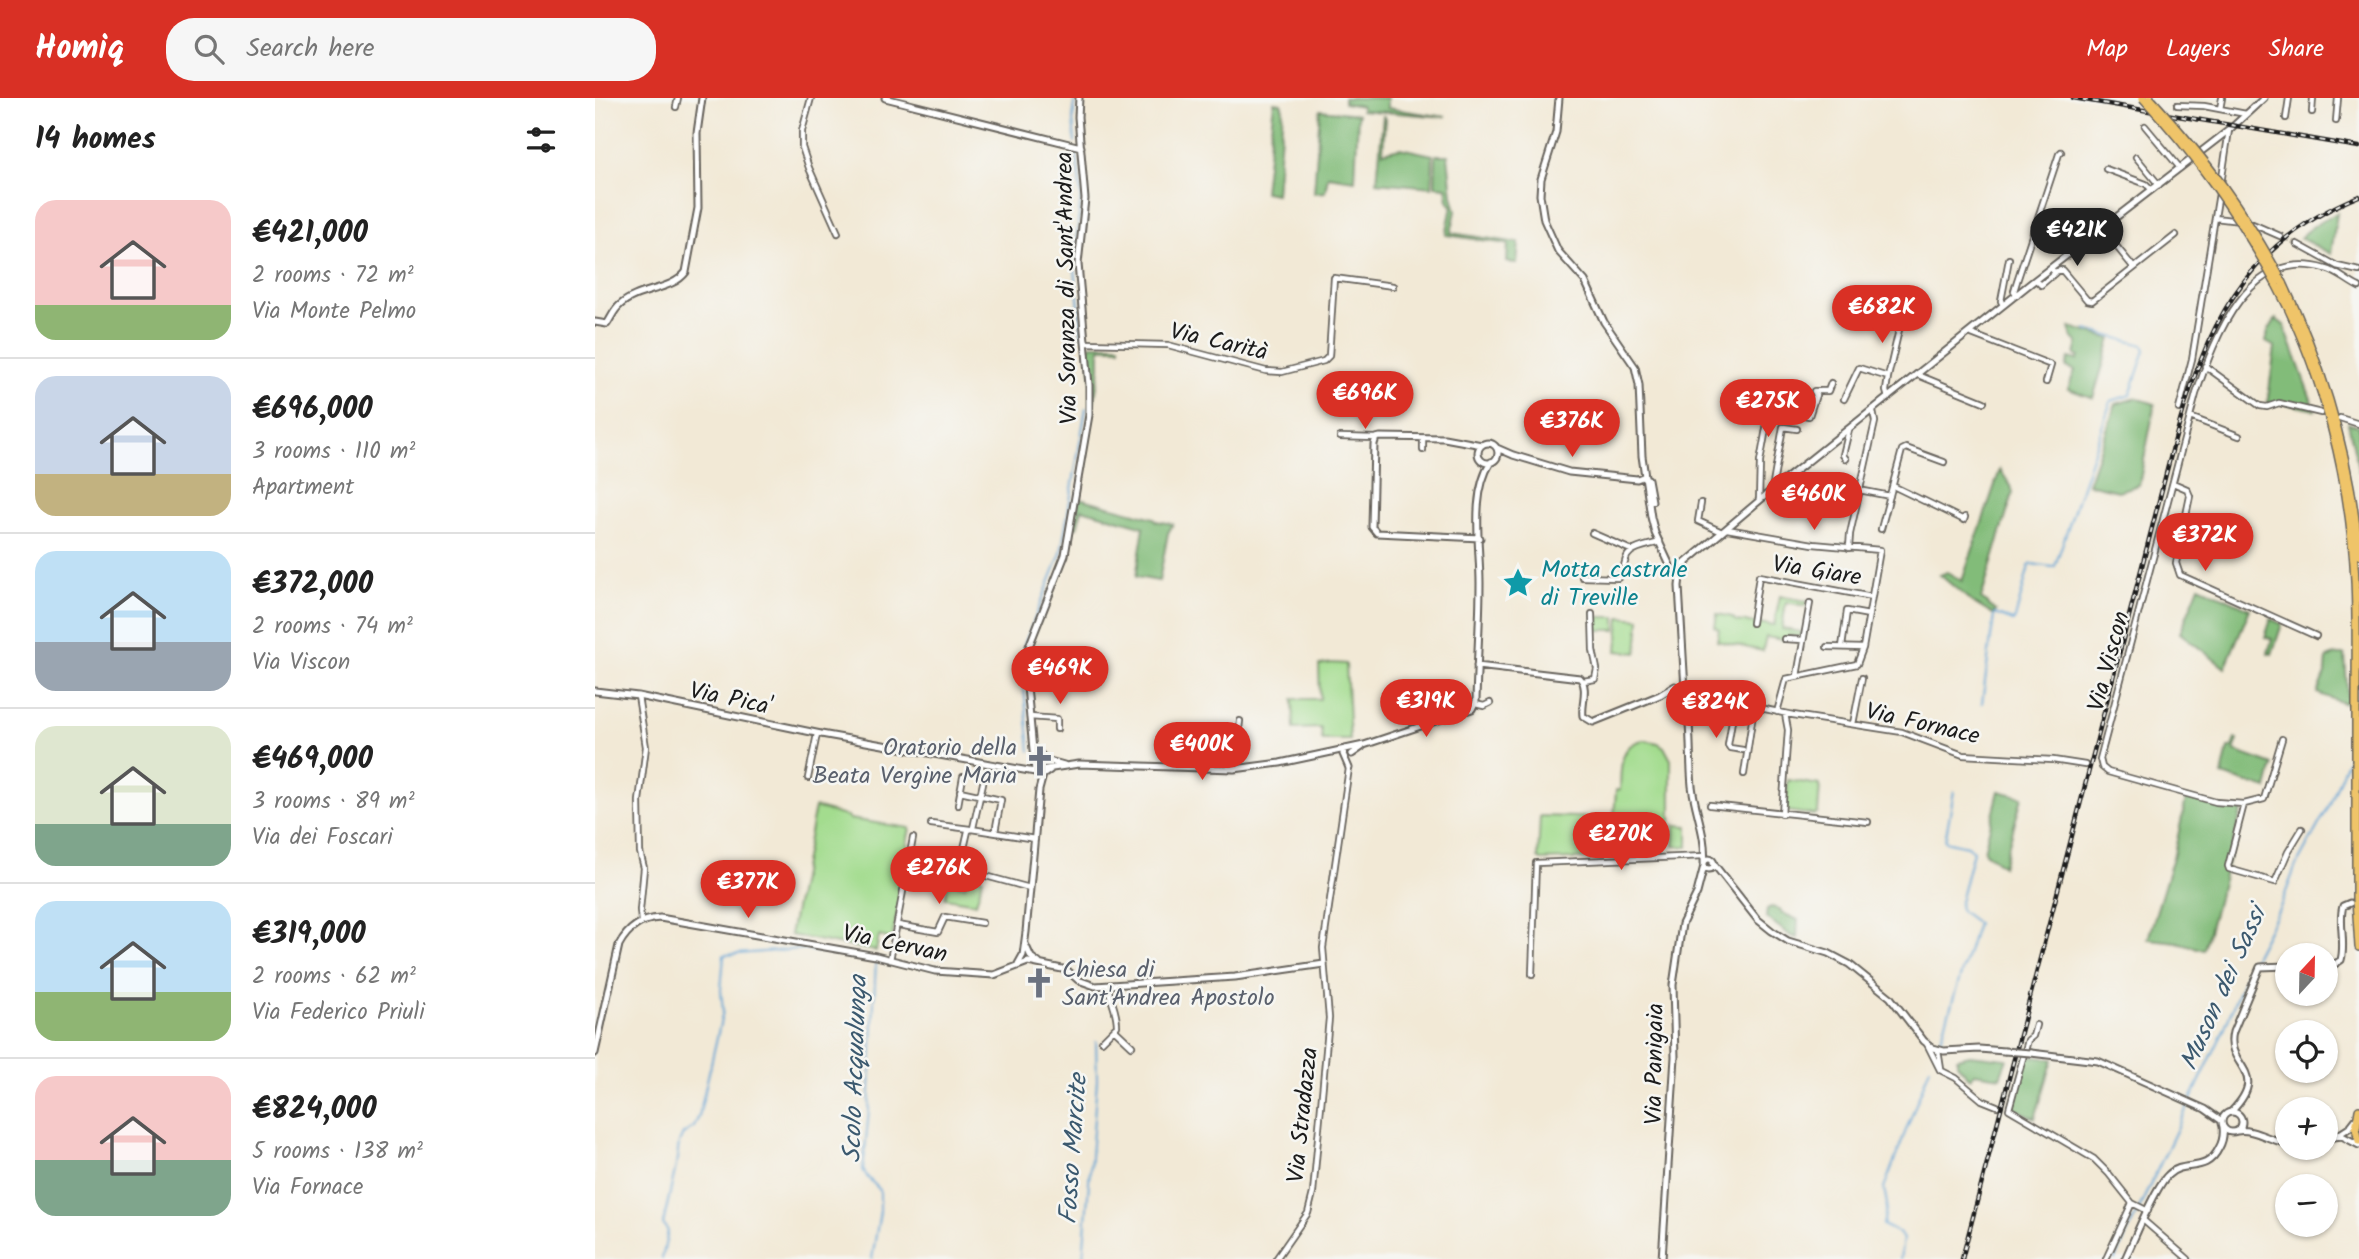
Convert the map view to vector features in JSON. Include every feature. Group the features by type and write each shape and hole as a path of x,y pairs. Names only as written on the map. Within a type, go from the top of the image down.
{"highway":[{"path":"2143,98 2218,187 2279,283 2309,357 2328,418 2340,466 2355,578 2356,899 2359,947"},
{"path":"2150,98 2213,170 2249,223 2314,356 2332,411 2349,482 2359,555"},
{"path":"2359,1110 2356,1118 2359,1143"}],"street":[{"path":"676,107 678,98"},
{"path":"595,322 607,324 620,305 634,296 675,281 686,272 698,208 697,133 702,98"},
{"path":"811,98 802,131 802,147 838,233"},
{"path":"885,98 1081,146"},
{"name":"Via Soranza di Sant'Andrea","path":"1038,774 1026,676 1028,649 1065,555 1089,405 1078,264 1085,208 1079,98"},
{"path":"1559,98 1556,132 1541,179 1540,195 1544,220 1558,251 1585,281 1604,322 1632,361 1639,385 1648,489 1659,540 1677,573 1679,586 1682,667 1680,690 1687,715 1692,786 1708,864"},
{"path":"2220,109 2222,98"},
{"path":"1677,573 1772,490 2036,280 2053,270 2099,229 2231,128 2264,98"},
{"path":"2286,118 2288,98"},
{"path":"2312,112 2313,98"},
{"path":"2336,121 2338,98"},
{"path":"2177,105 2246,114"},
{"path":"2145,127 2180,168"},
{"path":"2179,409 2192,359 2231,128"},
{"path":"2017,296 2014,291 2017,281 2061,152"},
{"path":"2136,157 2159,185"},
{"path":"2106,169 2146,184 2152,190"},
{"path":"2215,218 2252,223 2280,236"},
{"path":"2099,229 2134,268"},
{"path":"2053,270 2062,270 2087,300 2093,301 2176,235"},
{"path":"2297,244 2337,266 2359,271"},
{"path":"2004,306 2001,301 2009,259"},
{"name":"Via Viscon","path":"2244,804 2193,796 2108,772 2102,767 2101,759 2190,417 2214,344 2241,297 2254,283 2281,269 2299,265 2332,271 2359,287"},
{"name":"Via Carità","path":"1086,343 1168,345 1266,371 1282,372 1324,361 1329,356 1334,278 1393,286"},
{"path":"1888,398 1888,377 1908,290"},
{"path":"1969,333 2051,365 2046,382"},
{"path":"2205,366 2260,406 2279,403 2321,413"},
{"path":"1844,399 1859,369 1888,377"},
{"path":"1918,375 1984,402"},
{"path":"1759,501 1760,462 1769,412 1780,410 1809,416 1816,395 1814,391 1829,391 1831,383"},
{"path":"1849,548 1859,489 1876,419 1873,411"},
{"path":"1865,417 1871,419 1873,426"},
{"path":"2190,417 2239,436"},
{"path":"2340,418 2359,424"},
{"path":"1772,490 1783,426 1797,429"},
{"path":"1846,459 1843,455 1849,430"},
{"path":"1340,437 1444,438 1467,444 1489,443 1513,455 1569,472 1642,477"},
{"path":"1376,438 1374,531 1380,535 1480,538"},
{"path":"1423,438 1423,450"},
{"path":"1467,444 1491,463"},
{"path":"1482,445 1480,456 1484,474"},
{"path":"1497,448 1497,457"},
{"path":"1881,529 1902,450 1944,462"},
{"path":"1474,706 1480,586 1478,504 1484,474 1491,463 1497,457 1513,455"},
{"path":"1644,466 1642,477 1648,489"},
{"path":"1791,475 1796,482 1815,487"},
{"path":"2173,483 2187,489 2190,496 2176,563 2180,575 2316,636"},
{"path":"1893,486 1964,520 1965,517"},
{"path":"1859,489 1890,496"},
{"path":"1701,503 1698,521 1725,531 1880,552 1863,648 1856,665 1786,678 1777,712"},
{"path":"1592,533 1631,550"},
{"path":"1582,577 1618,578 1624,572 1623,561 1631,550 1659,540"},
{"name":"Via Giare","path":"1752,623 1759,576 1873,597"},
{"path":"1797,676 1810,603"},
{"path":"1842,647 1847,611 1869,615"},
{"path":"1477,666 1577,678 1583,681 1595,679 1597,670 1593,649 1593,614"},
{"path":"1784,639 1803,640"},
{"path":"1827,647 1863,648"},
{"path":"1853,724 1862,678"},
{"path":"1583,681 1583,716 1593,722 1660,695 1680,690"},
{"name":"Via Fornace","path":"1680,690 1793,716 1902,732 1962,755 2053,760 2085,765"},
{"name":"Via Pica'","path":"595,691 638,696 817,734 1038,774"},
{"path":"595,1053 616,952 627,932 641,922 644,868 640,852 639,801 646,747 638,696"},
{"path":"1735,702 1728,745 1730,748 1743,750"},
{"path":"1033,746 1046,760 1070,765 1234,769 1348,753 1474,706 1490,703"},
{"path":"1744,774 1755,707"},
{"path":"1782,814 1788,730 1785,714"},
{"path":"1788,730 1793,716"},
{"path":"1030,717 1057,719 1057,729"},
{"path":"1234,769 1240,721"},
{"path":"808,778 817,734"},
{"path":"1173,767 1179,736"},
{"path":"2282,739 2264,799 2244,804 2229,869 2275,882 2302,829"},
{"path":"1348,753 1349,768"},
{"path":"1070,765 1038,774 1026,958 1041,965 1072,972 1086,984 1108,986 1234,977 1324,964"},
{"name":"Via Stradazza","path":"1276,1259 1308,1213 1313,1193 1329,1018 1323,948 1349,768"},
{"path":"958,805 963,777"},
{"path":"956,868 960,866 983,783"},
{"path":"960,791 1002,801 995,832"},
{"path":"1710,805 1868,822"},
{"path":"930,824 1035,839"},
{"path":"890,960 913,838"},
{"path":"1532,974 1536,863 1708,864 1721,873 1757,919 1777,935 1841,959 1882,989 1937,1057 1944,1072 1956,1078 1983,1100 1997,1106"},
{"name":"Via Panigaia","path":"1662,1259 1675,1057 1673,985 1682,925 1708,864"},
{"path":"908,870 956,868 1030,888"},
{"path":"2338,963 2341,960 2343,933 2341,911 2343,906 2350,903"},
{"path":"898,925 938,932 945,917 982,923"},
{"name":"Via Cervan","path":"641,922 660,918 890,960 935,971 979,975 1007,971 1026,958"},
{"path":"2125,1259 2147,1210 2168,1174 2178,1168 2200,1166 2210,1161 2223,1141 2241,1126 2242,1101 2248,1079 2234,1052 2234,1032 2260,967 2275,967"},
{"path":"1102,1041 1115,1030 1117,1012 1108,986"},
{"path":"2036,1025 2025,1050 2009,1109 2094,1159 2133,1204 2147,1210"},
{"path":"1115,1030 1132,1046"},
{"path":"1927,1044 1938,1050 1948,1051 1979,1049 2098,1060 2205,1109 2235,1132 2252,1132 2275,1141"},
{"path":"1937,1057 1938,1050"},
{"path":"1937,1057 1948,1051"},
{"path":"2223,1141 2222,1124 2242,1101"},
{"path":"2205,1109 2237,1113 2252,1132"},
{"path":"2338,1134 2349,1128 2356,1118"},
{"path":"2338,1136 2359,1143"},
{"path":"2106,1259 2133,1204"},
{"path":"2143,1220 2188,1259"}],"green space":[{"path":"1344,98 1387,98 1387,108 1446,117 1361,110 1361,106 1344,103"},
{"path":"1274,102 1281,103 1283,109 1276,194 1264,192"},
{"path":"1320,110 1358,114 1355,180 1328,176 1325,192 1314,193"},
{"path":"1383,116 1383,152 1400,148 1433,155 1432,187 1377,182"},
{"path":"1436,155 1448,155 1456,211 1451,233 1519,243 1517,263 1507,262 1508,244 1446,235 1452,206 1448,201 1446,187 1435,186"},
{"path":"2337,213 2331,254 2300,238 2312,227"},
{"path":"2276,319 2284,325 2315,410 2276,402 2267,405 2275,347 2266,342 2268,331"},
{"path":"2070,327 2111,339 2093,398 2068,389 2075,370 2066,367 2069,358 2077,360 2079,357 2075,355 2078,343 2072,337"},
{"path":"1120,345 1120,348 1100,348 1100,369 1090,424 1093,392 1088,347"},
{"path":"2136,398 2155,404 2139,485 2118,491 2088,484 2116,404"},
{"path":"2348,423 2359,426 2359,472"},
{"path":"2000,470 2013,493 1981,599 1996,611 1993,615 1972,602 1940,575 1947,572 1962,581"},
{"path":"1079,498 1173,524 1168,533 1159,581 1136,577 1144,527 1082,509 1077,527 1074,527"},
{"path":"2199,586 2250,609 2225,668 2180,633"},
{"path":"1780,596 1807,601 1806,606 1786,602 1782,629 1802,632 1801,637 1789,635 1783,640 1766,637 1763,651 1717,641 1717,614 1732,617 1736,621 1774,625"},
{"path":"1597,617 1616,617 1616,630 1597,630"},
{"path":"1620,617 1640,619 1637,653 1617,651"},
{"path":"2271,619 2282,624 2272,654 2268,653 2272,639 2265,637"},
{"path":"2345,655 2348,705 2317,693 2326,671 2327,658"},
{"path":"1346,664 1350,740 1322,740 1321,728 1294,729 1293,699 1320,699 1319,665"},
{"path":"2235,739 2238,740 2234,751 2273,765 2267,789 2222,775 2228,748 2232,748"},
{"path":"1644,740 1664,747 1671,760 1671,829 1665,840 1651,849 1614,849 1613,858 1538,858 1540,816 1614,818 1616,790 1620,790 1625,752 1636,742"},
{"path":"1788,780 1820,785 1818,813 1815,815 1786,811"},
{"path":"1999,791 2022,797 2003,866 1984,851"},
{"path":"2186,799 2227,809 2242,809 2204,950 2177,942 2148,939 2174,854"},
{"path":"815,807 849,819 910,828 904,879 900,880 901,892 892,939 879,936 876,951 790,935"},
{"path":"1675,825 1688,826 1688,847 1674,846"},
{"path":"968,874 983,878 976,903 945,898 948,883 965,886"},
{"path":"1767,909 1780,909 1782,913 1798,920 1797,938 1766,917"},
{"path":"1970,1055 2007,1059 2000,1077 1975,1073 1970,1078 1957,1064 1957,1058"},
{"path":"2026,1056 2053,1059 2035,1118 2013,1108"}],"waterway":[{"path":"1075,98 1075,142"},
{"path":"1076,149 1081,196 1074,259 1082,336"},
{"path":"1982,703 1994,616 1995,614 2013,621 2015,619 2029,566 2055,566 2111,401 2130,395 2145,350 2143,345 2087,330"},
{"path":"1030,751 1023,678 1024,645 1061,553 1086,408"},
{"name":"Muson dei Sassi","path":"2115,1259 2223,1032 2247,970 2281,905 2295,868 2330,804 2352,748"},
{"path":"1939,1045 1977,923 1961,911 1959,906 1973,851 1967,846 1945,841 1954,791"},
{"path":"662,1259 668,1231 663,1224 679,1143 683,1134 694,1127 699,1116 723,1011 721,990 724,955 802,949 875,961"},
{"name":"Scolo Acqualunga","path":"872,1259 880,1211 880,1190 863,1170 869,1110 876,959"},
{"name":"Fosso Marcite","path":"1083,1259 1097,1080 1096,1041"},
{"path":"1900,1259 1903,1239 1899,1233 1883,1225 1887,1204 1884,1188 1930,1067"}],"tunnel":[{"path":"2280,236 2297,244"}],"railway":[{"path":"2073,98 2359,147"},
{"path":"1962,1259 2174,443 2200,363 2235,294 2258,265 2286,238 2319,215 2359,196"}],"place":[{"name":"Motta castrale di Treville","path":"1518,583"},
{"name":"Oratorio della Beata Vergine Maria","path":"1040,761"},
{"name":"Chiesa di Sant'Andrea Apostolo","path":"1039,983"}]}
